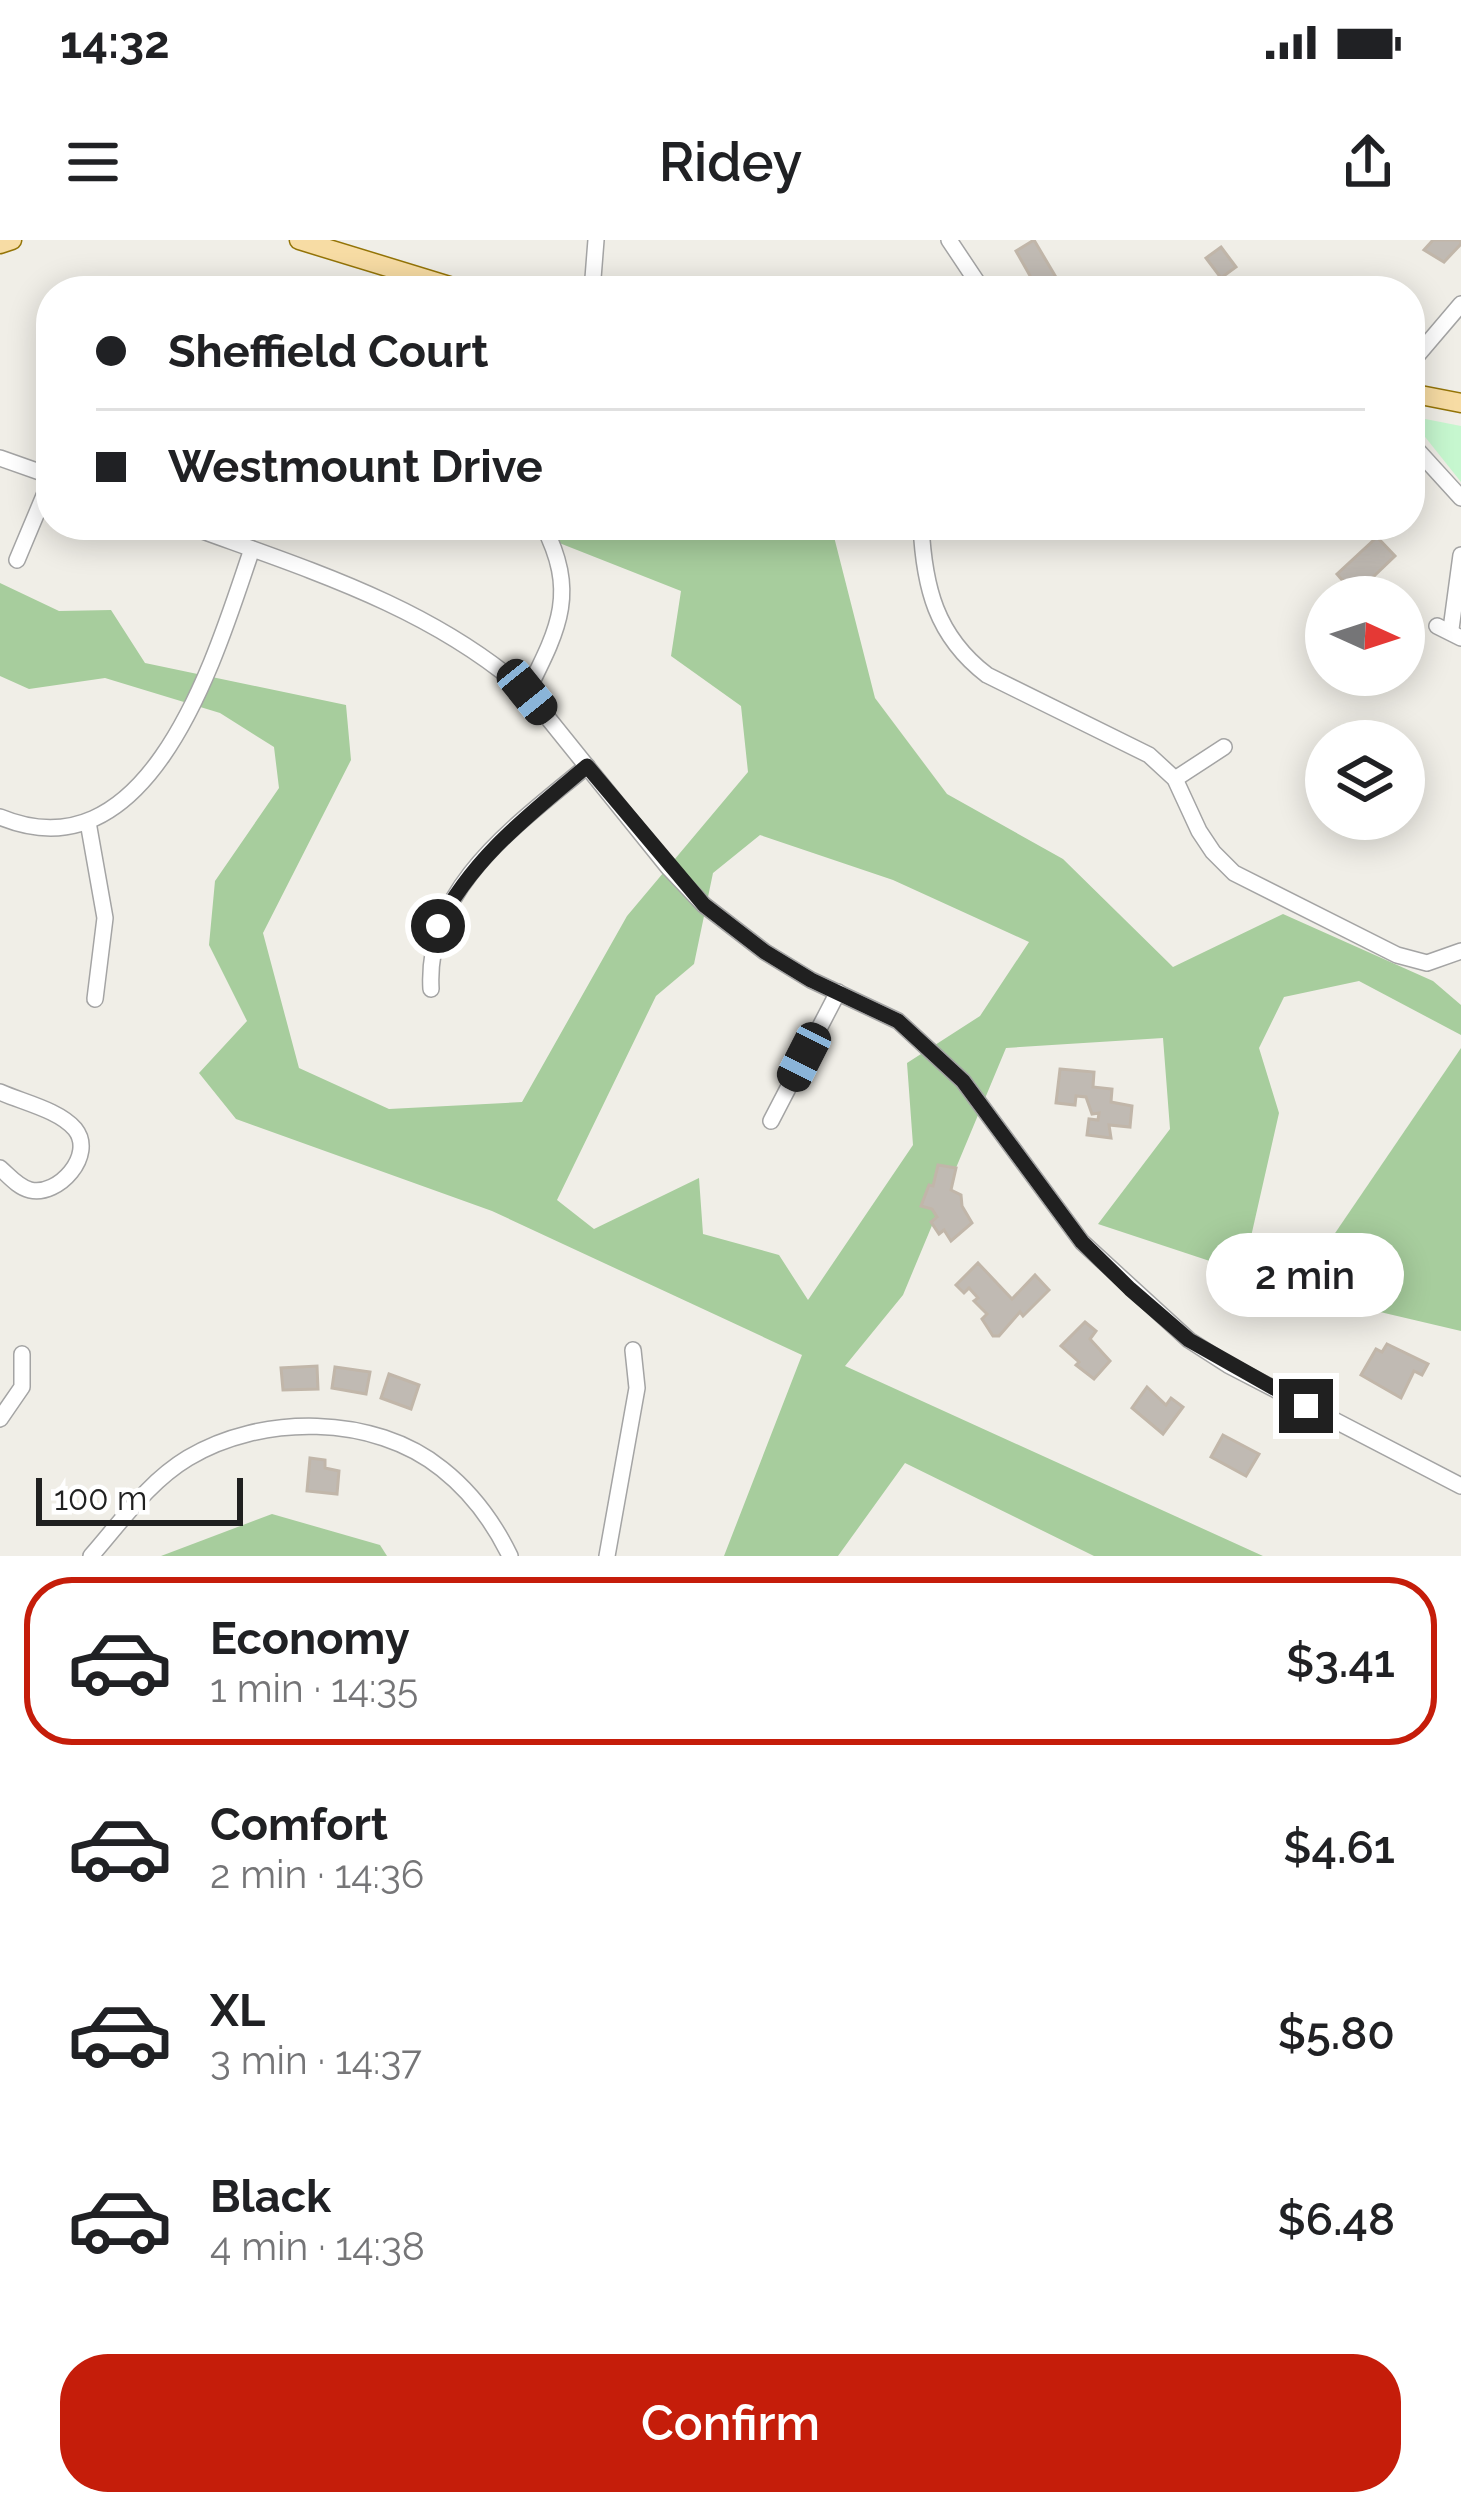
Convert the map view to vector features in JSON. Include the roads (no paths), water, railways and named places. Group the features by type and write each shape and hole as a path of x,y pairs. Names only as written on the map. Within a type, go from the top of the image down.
{"main road":[{"path":"0,244 12,240"},
{"path":"299,240 417,276"},
{"path":"1425,396 1461,403"}],"street":[{"path":"593,276 596,240"},
{"path":"949,240 973,276"},
{"path":"1425,346 1461,304"},
{"path":"0,458 36,471"},
{"path":"1425,458 1461,498"},
{"path":"16,560 36,513"},
{"path":"227,540 404,608 478,653 527,692 704,905 765,952 898,1021 963,1081 1082,1242 1189,1340 1461,1486"},
{"path":"527,692 555,636 563,606 561,567 549,540"},
{"path":"922,540 930,602 965,659 987,675 1149,755 1174,779 1199,831 1234,873 1396,955 1427,963 1461,951"},
{"path":"0,817 36,825 88,822 123,801 162,757 190,713 252,549"},
{"path":"1450,631 1461,555"},
{"path":"1174,779 1225,746"},
{"path":"430,989 429,958 438,926 468,875 514,827 587,766"},
{"path":"88,822 105,918 95,999"},
{"path":"771,1121 838,992"},
{"path":"0,1092 63,1119 80,1136 81,1149 70,1174 45,1190 25,1189 0,1168"},
{"path":"607,1556 637,1388 633,1350"},
{"path":"0,1419 22,1388 22,1354"},
{"path":"91,1556 157,1480 186,1459 217,1442 249,1433 316,1426 384,1440 439,1466 486,1516 510,1556"}]}
